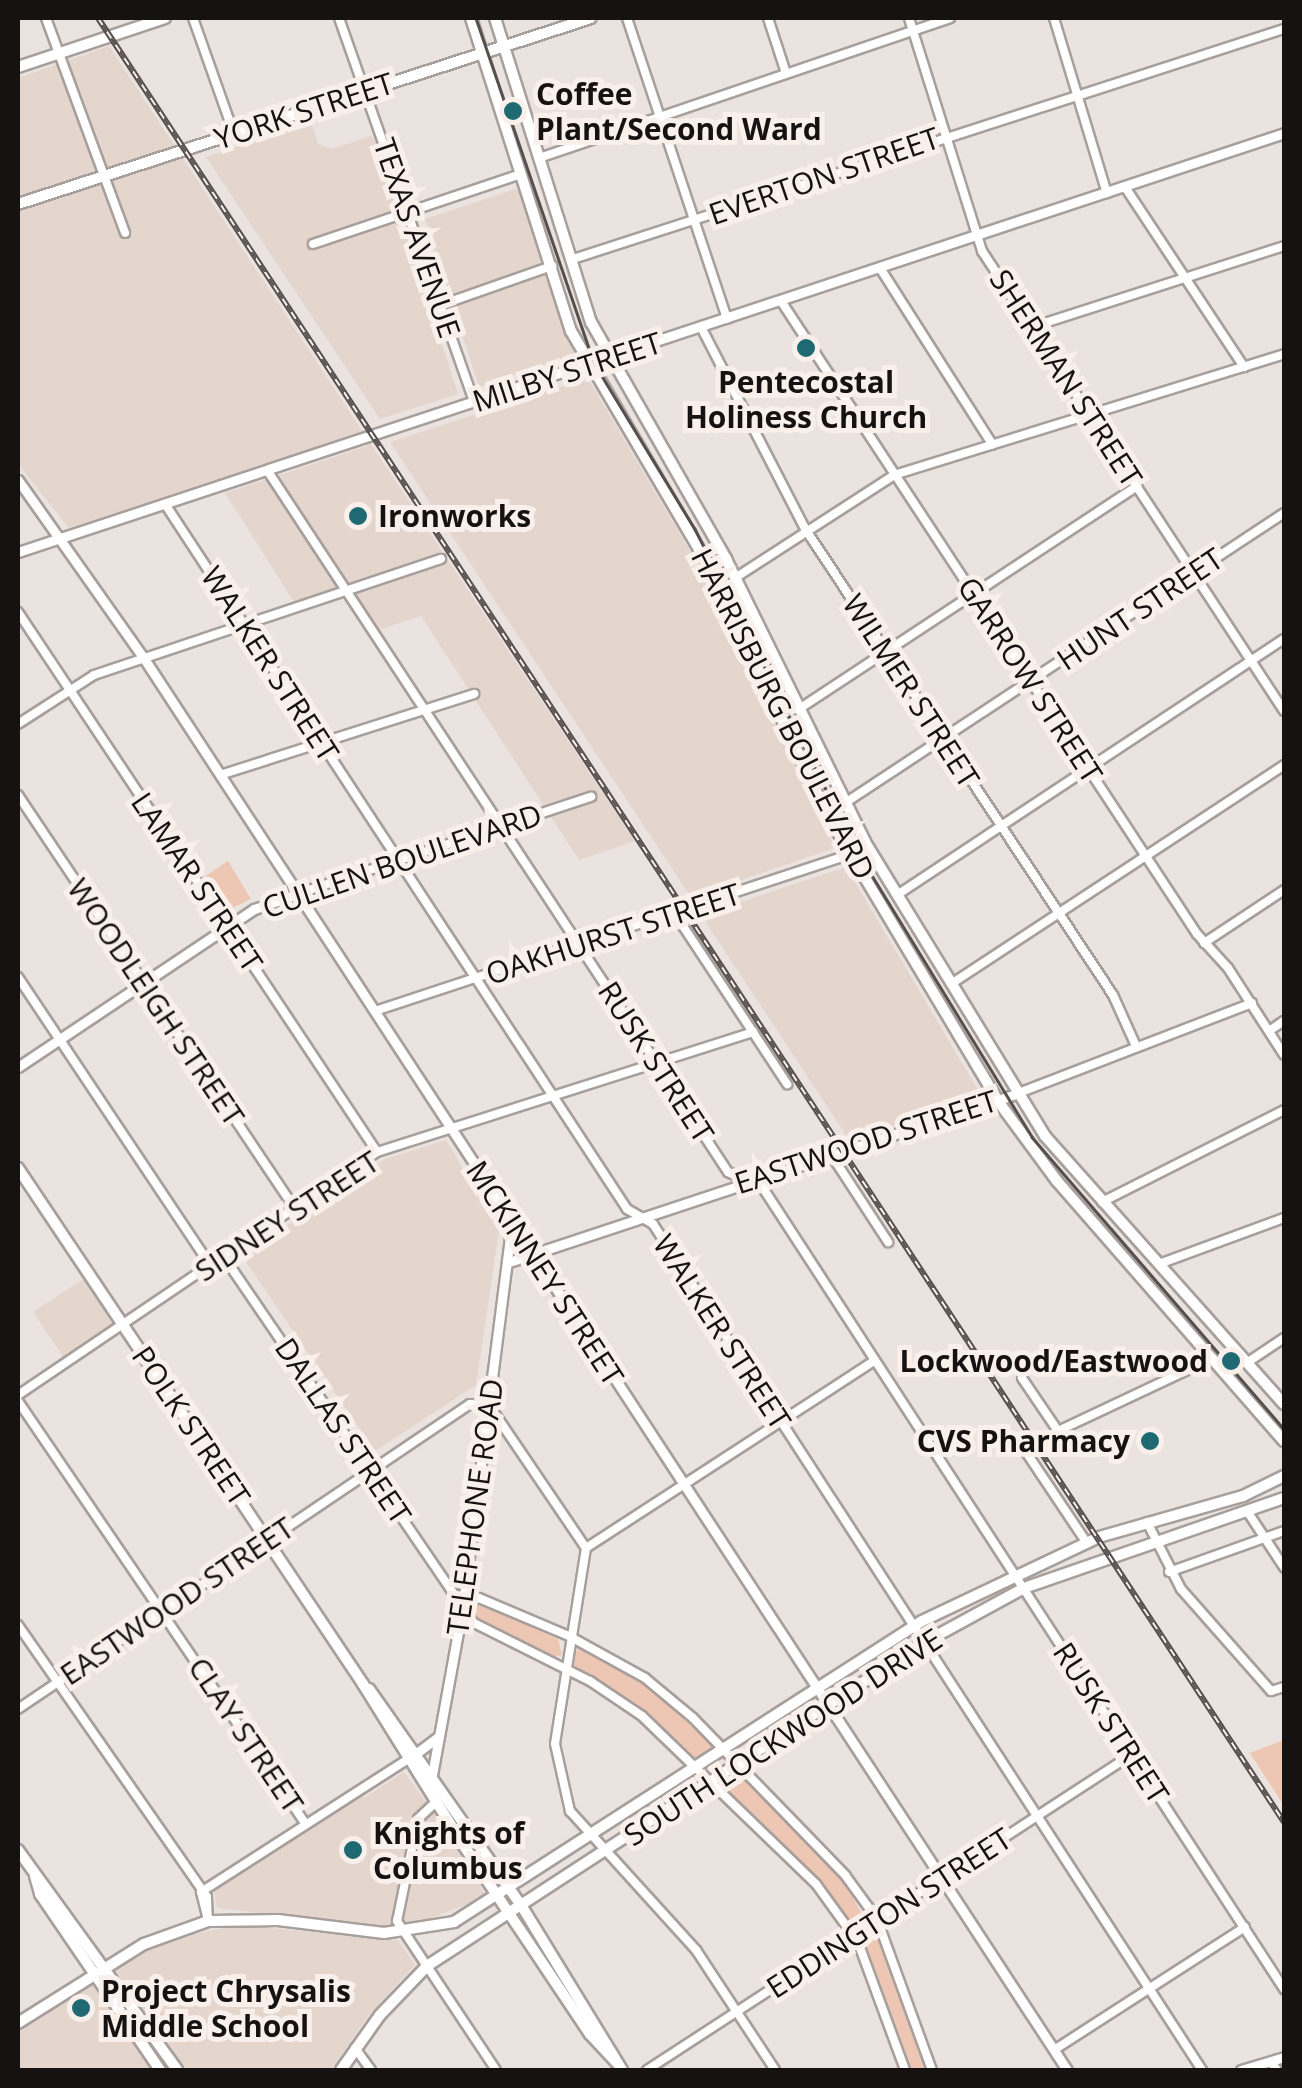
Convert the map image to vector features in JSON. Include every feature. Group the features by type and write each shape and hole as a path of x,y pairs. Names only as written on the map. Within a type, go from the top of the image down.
{"main road":[{"path":"18,67 165,18"},
{"name":"HARRISBURG BOULEVARD","path":"470,18 587,365 711,570 850,854 998,1101 1057,1181 1284,1441"},
{"name":"HARRISBURG BOULEVARD","path":"495,18 608,358 734,578 845,803 1016,1094 1102,1202 1284,1404"},
{"name":"YORK STREET","path":"18,204 591,18"},
{"name":"POLK STREET","path":"18,1168 363,1684 435,1802 504,1892 522,1905 620,2066"},
{"name":"SOUTH LOCKWOOD DRIVE","path":"18,2023 144,1944 208,1921 248,1918 366,1934 403,1932 454,1922 914,1626 1014,1572 1147,1522 1243,1496 1284,1476"},
{"name":"SOUTH LOCKWOOD DRIVE","path":"341,2070 355,2048 428,1966 925,1642 1024,1588 1249,1514 1284,1498"},
{"name":"POLK STREET","path":"363,1684 445,1795 504,1892 510,1912 590,2034 620,2066"},
{"path":"18,1850 160,2070"},
{"path":"34,1875 105,1966 176,2070"}],"street":[{"path":"46,18 126,233"},
{"path":"193,18 234,134"},
{"name":"TEXAS AVENUE","path":"339,18 411,212 474,402"},
{"path":"626,18 727,319"},
{"path":"768,18 786,72"},
{"name":"SHERMAN STREET","path":"909,18 982,251 1094,416 1284,711"},
{"path":"542,157 950,18"},
{"path":"1054,18 1076,94 1116,190 1186,278 1244,367"},
{"name":"EVERTON STREET","path":"573,260 948,133 1284,29"},
{"name":"MILBY STREET","path":"18,552 1284,132"},
{"path":"313,244 521,174"},
{"path":"1032,327 1284,246"},
{"path":"441,305 552,266"},
{"path":"880,268 992,444"},
{"name":"GARROW STREET","path":"780,301 1204,943 1252,1003 1284,1055"},
{"name":"WILMER STREET","path":"701,327 806,530 1113,995 1136,1046"},
{"path":"734,578 894,475 1080,412 1094,416 1284,354"},
{"name":"RUSK STREET","path":"267,470 728,1172 762,1188 1284,1989"},
{"name":"MCKINNEY STREET","path":"18,480 64,538 145,660 1066,2070"},
{"path":"797,710 1137,486"},
{"name":"WALKER STREET","path":"165,504 628,1209 652,1224 1202,2070"},
{"name":"HUNT STREET","path":"845,803 1284,512"},
{"path":"18,724 94,675 441,559"},
{"name":"LAMAR STREET","path":"18,612 377,1152"},
{"path":"897,894 1284,639"},
{"path":"220,775 474,694"},
{"path":"951,984 1284,765"},
{"name":"WOODLEIGH STREET","path":"18,795 295,1209"},
{"name":"CULLEN BOULEVARD","path":"18,1067 226,926 297,894 592,797"},
{"name":"OAKHURST STREET","path":"375,1012 850,854"},
{"path":"1204,943 1284,890"},
{"path":"675,914 786,1084"},
{"path":"18,977 211,1266"},
{"name":"EASTWOOD STREET","path":"532,1251 998,1101 1252,1003"},
{"path":"1269,1031 1284,1020"},
{"name":"SIDNEY STREET","path":"18,1398 377,1152 753,1032"},
{"path":"1102,1202 1284,1110"},
{"path":"832,1156 888,1242"},
{"path":"1159,1264 1284,1218"},
{"name":"TELEPHONE ROAD","path":"432,1775 463,1604 512,1221"},
{"path":"509,1262 532,1251"},
{"name":"DALLAS STREET","path":"224,1256 474,1624 564,1667 642,1716 797,1863 852,1934 905,2070"},
{"path":"1248,1362 1284,1338"},
{"path":"1022,1378 1058,1432 1213,1358"},
{"path":"586,1548 874,1361"},
{"name":"CLAY STREET","path":"18,1398 306,1822"},
{"name":"EASTWOOD STREET","path":"18,1709 470,1404 489,1406"},
{"path":"489,1406 586,1548 564,1667 556,1764 570,1811 696,1950 740,2010 775,2070"},
{"path":"1026,1452 1087,1543"},
{"path":"1249,1514 1261,1540 1284,1566"},
{"path":"1147,1522 1169,1572 1272,1692 1284,1687"},
{"path":"1169,1572 1284,1531"},
{"path":"463,1604 479,1598 569,1636 645,1678 724,1750 845,1875 878,1918 932,2070"},
{"path":"18,1625 200,1892 208,1921"},
{"path":"200,1892 418,1754 439,1736"},
{"name":"EDDINGTON STREET","path":"648,2070 1131,1754"},
{"path":"445,1795 418,1819 398,1892 396,1921 496,2070"},
{"path":"1054,2050 1245,1927"},
{"path":"355,2048 370,2070"},
{"path":"1242,2070 1274,2066 1284,2057"}],"shaded area":[{"path":"109,46 635,841 579,860 421,616 375,631 348,587 296,605 225,493 367,446 360,433 69,528 18,464 18,78"},
{"path":"311,122 318,144 332,149 371,136 377,142 458,394 380,419 206,157"},
{"path":"519,188 577,353 479,387 425,219"},
{"path":"579,381 590,382 697,563 835,848 691,897 390,442"},
{"path":"228,861 251,899 226,911 204,877"},
{"path":"846,867 981,1095 850,1141 701,915"},
{"path":"446,1140 499,1230 476,1385 375,1451 242,1256 385,1159"},
{"path":"84,1279 112,1323 64,1358 33,1312"},
{"path":"474,1601 558,1639 562,1655 553,1657 472,1616 467,1609"},
{"path":"579,1648 651,1688 715,1749 696,1761 625,1698 576,1668 571,1660"},
{"path":"1284,1740 1284,1806 1250,1753"},
{"path":"404,1772 463,1852 486,1897 418,1923 375,1926 217,1908 213,1888 358,1791 364,1798"},
{"path":"741,1774 844,1881 865,1920 851,1923 809,1871 721,1785"},
{"path":"239,1925 398,1940 415,1965 368,2016 331,2070 183,2070 114,1967 167,1939"},
{"path":"869,1929 877,1930 888,1953 927,2070 911,2070 861,1940"},
{"name":"Project Chrysalis Middle School","path":"92,1983 154,2070 18,2070 18,2031"}],"tram line":[{"path":"476,18 594,363 695,529 857,851 1032,1137 1284,1429"}],"railway":[{"path":"98,18 1284,1822"}],"place":[{"name":"Coffee Plant/Second Ward","path":"513,111"},
{"name":"Pentecostal Holiness Church","path":"806,348"},
{"name":"Ironworks","path":"358,516"},
{"name":"Lockwood/Eastwood","path":"1231,1361"},
{"name":"CVS Pharmacy","path":"1150,1441"},
{"name":"Knights of Columbus","path":"353,1850"},
{"name":"Project Chrysalis Middle School","path":"81,2008"}]}
